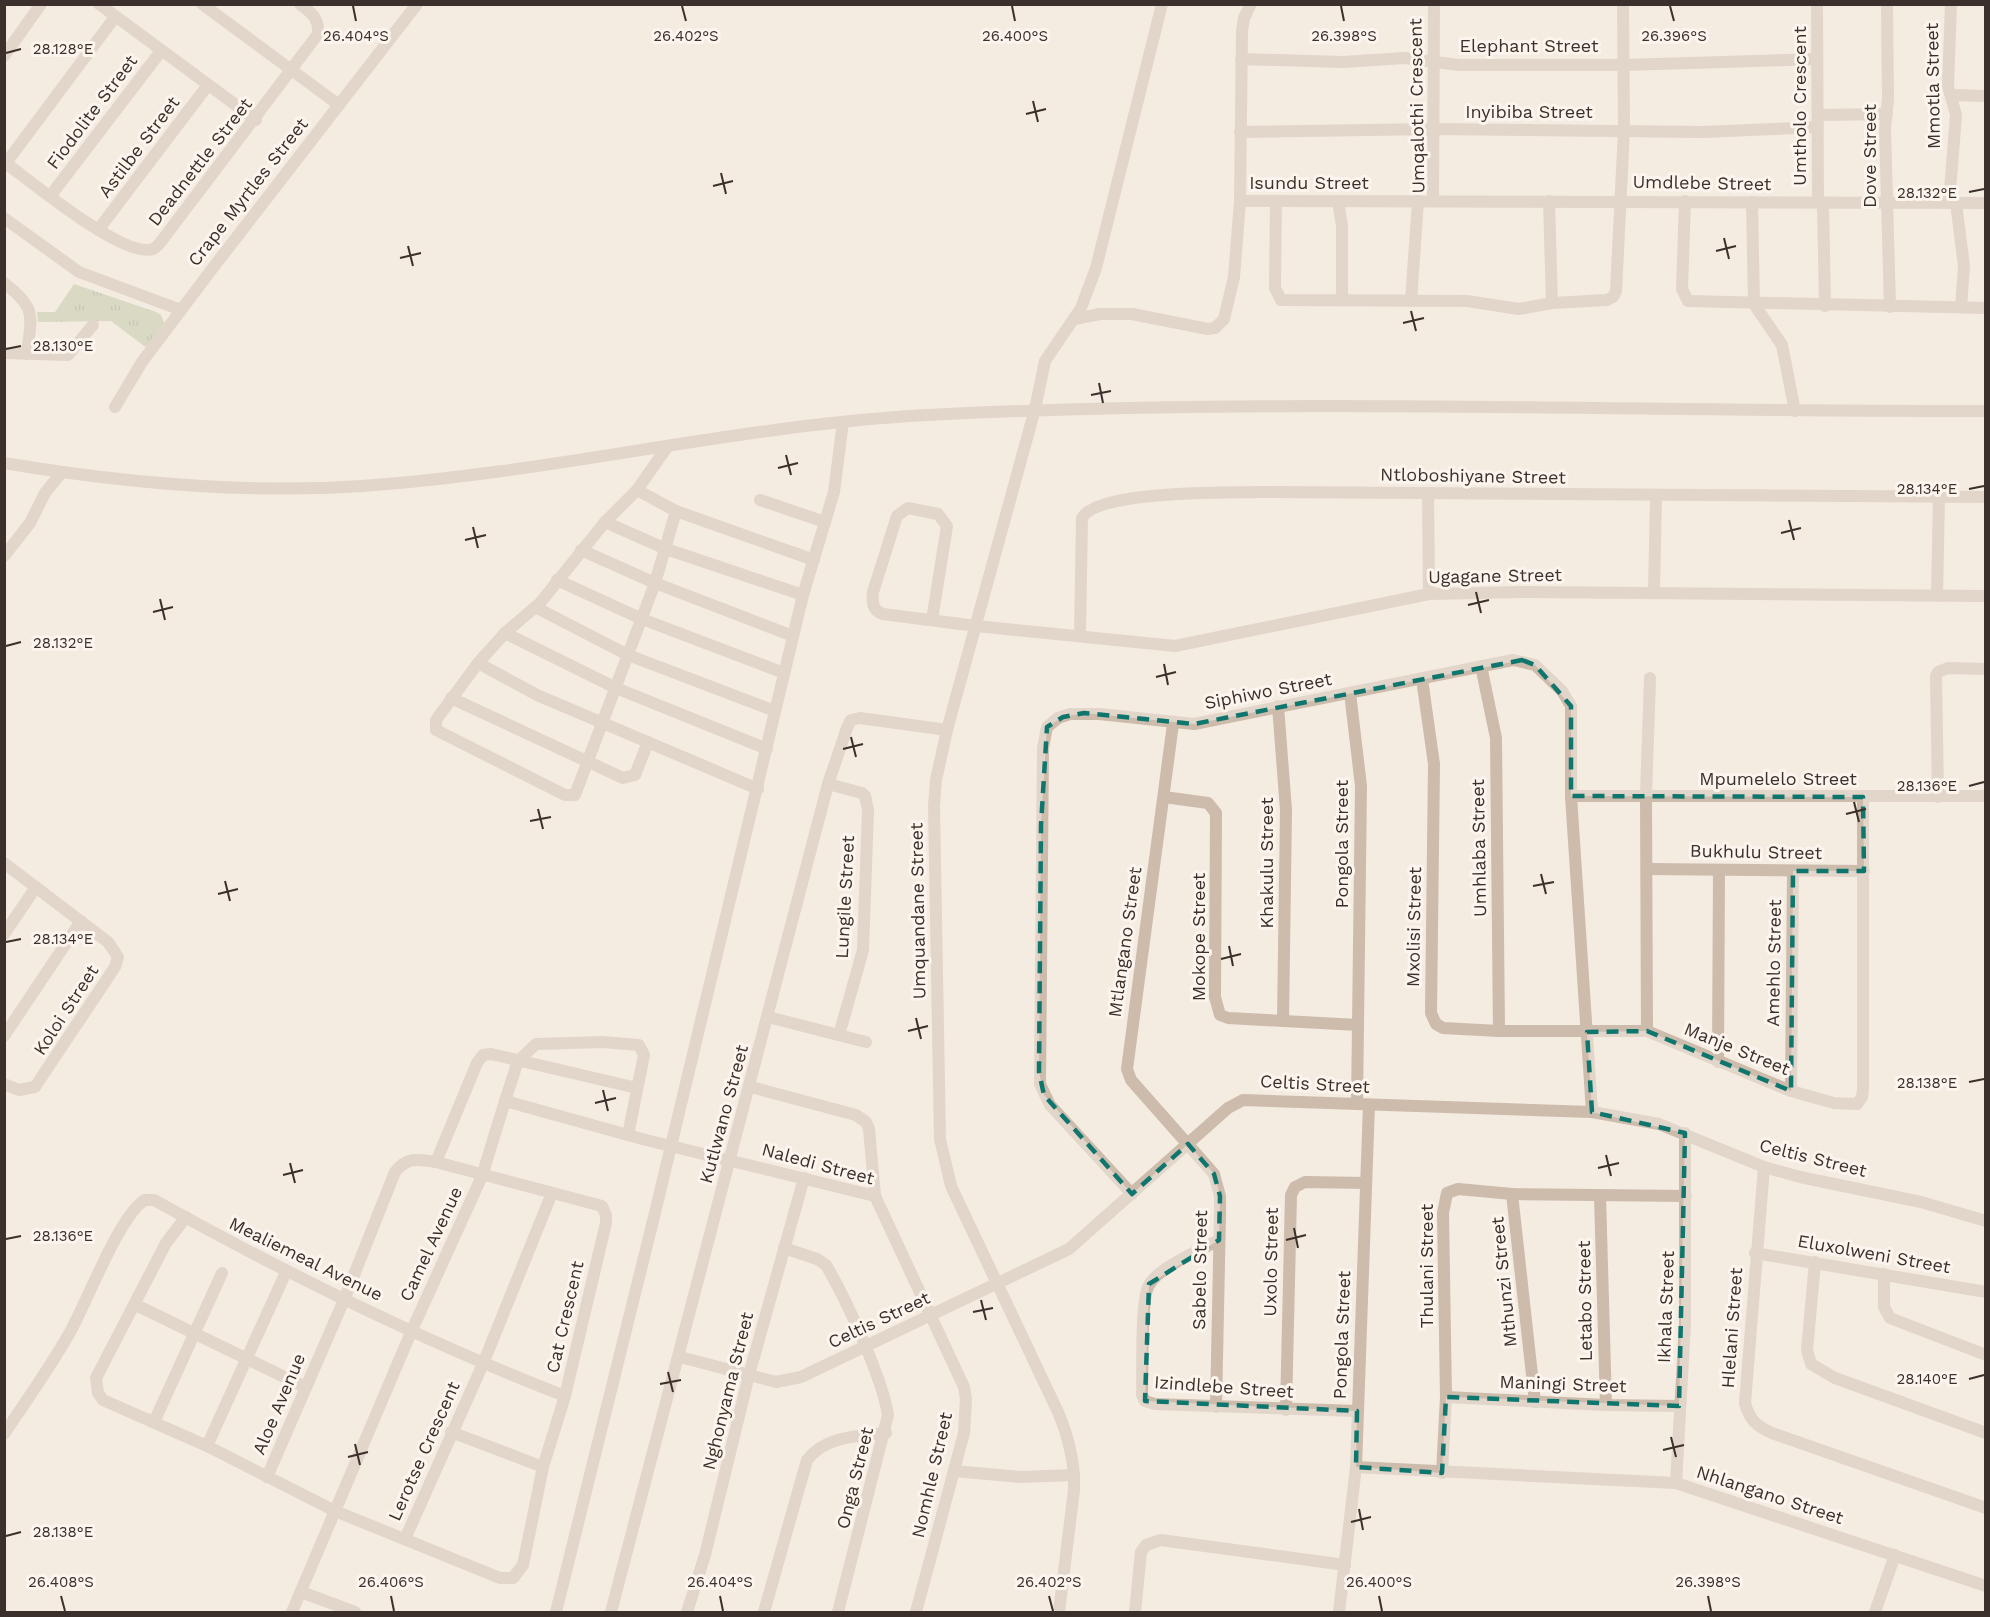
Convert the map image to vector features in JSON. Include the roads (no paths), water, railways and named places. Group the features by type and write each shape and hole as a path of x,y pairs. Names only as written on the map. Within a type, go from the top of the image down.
{"street":[{"path":"4,56 41,4"},
{"path":"99,4 256,120"},
{"path":"202,4 339,105"},
{"name":"Deadnettle Street","path":"5,162 110,238 142,249 153,249 256,120 318,34 319,24 315,15 300,4"},
{"name":"Crape Myrtles Street","path":"115,407 142,362 417,4"},
{"name":"Umquandane Street","path":"1059,1612 1074,1474 1066,1431 995,1284 951,1186 940,1139 934,806 946,730 1035,409 1045,361 1074,319 1086,296 1096,268 1162,4"},
{"name":"Isundu Street","path":"1251,4 1244,18 1241,59 1240,201 1433,201"},
{"name":"Umqalothi Crescent","path":"1434,4 1433,201 1622,200"},
{"path":"1276,201 1275,288 1277,297 1286,301 1467,301 1519,309 1552,303 1597,302 1613,297 1622,200 1623,4"},
{"name":"Umtholo Crescent","path":"1817,4 1820,202 1825,306"},
{"name":"Dove Street","path":"1887,4 1885,129 1890,307"},
{"name":"Mmotla Street","path":"1951,4 1948,81 1956,115 1952,203 1964,266 1961,307"},
{"path":"5,162 115,17"},
{"name":"Fiodolite Street","path":"51,195 161,51"},
{"name":"Elephant Street","path":"1241,59 1343,62 1405,58 1460,65 1623,65 1817,59"},
{"name":"Astilbe Street","path":"98,230 208,85"},
{"path":"1951,95 1986,96"},
{"name":"Inyibiba Street","path":"1240,132 1434,129 1703,132 1887,114"},
{"name":"Umdlebe Street","path":"1622,200 1820,202"},
{"path":"1074,319 1123,314 1195,328 1208,329 1219,325 1224,319 1230,297 1240,201"},
{"path":"1338,201 1343,235 1342,300"},
{"path":"1411,301 1418,201"},
{"path":"1549,201 1552,303"},
{"path":"1685,201 1682,289 1684,299 1693,302 1754,304 1986,308"},
{"path":"1752,202 1754,304 1785,353 1795,411"},
{"name":"Umtholo Crescent","path":"1820,202 1986,203"},
{"path":"4,218 79,272 181,310"},
{"path":"4,283 23,297 30,309 27,354"},
{"path":"4,353 68,355 93,325"},
{"path":"4,464 62,473 192,487 357,486 667,447 843,422 1035,409 1492,408 1986,411"},
{"path":"556,1612 758,789 803,595 838,474 843,422"},
{"path":"667,447 637,490 605,522 535,607 505,633 478,663 435,723 436,730 565,795 572,796 577,792 642,620 676,511"},
{"path":"4,556 30,523 45,493 62,473"},
{"path":"637,490 676,511 814,560"},
{"name":"Ntloboshiyane Street","path":"1080,634 1081,524 1085,513 1093,508 1149,496 1192,493 1428,493 1986,497"},
{"path":"1428,493 1429,594"},
{"path":"1654,593 1656,496"},
{"path":"1937,596 1939,496"},
{"path":"760,500 825,522"},
{"name":"Ugagane Street","path":"932,620 947,526 938,514 908,508 897,516 873,592 873,603 876,610 883,614 976,626 1182,645 1429,594 1654,593 1986,596"},
{"path":"605,522 666,549 803,595"},
{"path":"581,550 655,583 793,636"},
{"path":"557,580 642,620 784,673"},
{"path":"535,607 628,655 775,711"},
{"path":"505,633 616,688 767,749"},
{"name":"Siphiwo Street","path":"1132,1194 1050,1105 1040,1084 1043,748 1047,727 1058,718 1070,714 1099,714 1173,723 1210,722 1278,706 1481,666 1513,660 1529,662 1568,698 1571,712 1571,796 1592,1112"},
{"path":"478,663 520,687 758,789"},
{"name":"Umhlaba Street","path":"1481,666 1496,738 1499,1031"},
{"path":"1938,797 1936,676 1938,672 1948,668 1986,669"},
{"path":"1647,1031 1646,796 1650,678"},
{"name":"Mxolisi Street","path":"1422,679 1434,775 1431,1013 1436,1024 1443,1028 1499,1031 1647,1031"},
{"name":"Pongola Street","path":"1339,1612 1356,1467 1365,1183 1358,1025 1361,786 1350,693"},
{"path":"451,698 620,777 630,778 637,772 648,742"},
{"name":"Khakulu Street","path":"1278,706 1286,819 1283,1021"},
{"name":"Kutlwano Street","path":"611,1612 680,1357 729,1158 751,1087 828,784 851,720 860,718 946,730"},
{"name":"Mtlangano Street","path":"1173,723 1127,1069 1131,1080 1188,1144"},
{"name":"Lungile Street","path":"828,784 862,793 866,796 868,810 863,950 839,1035"},
{"name":"Mpumelelo Street","path":"1571,796 1986,796"},
{"name":"Mokope Street","path":"1164,797 1208,802 1216,813 1215,997 1218,1011 1228,1018 1358,1025"},
{"name":"Manje Street","path":"1647,1031 1791,1090 1849,1105 1857,1104 1862,1097 1863,797"},
{"name":"Koloi Street","path":"4,863 81,921 117,952 117,963 35,1087 19,1090 4,1084"},
{"name":"Bukhulu Street","path":"1648,868 1864,871"},
{"path":"1718,1062 1719,870"},
{"name":"Amehlo Street","path":"1791,1090 1793,871"},
{"path":"5,932 36,887"},
{"path":"4,1036 81,921"},
{"path":"768,1017 866,1042"},
{"path":"518,1061 530,1048 544,1043 634,1044 641,1047 644,1055 628,1135"},
{"path":"436,1162 480,1058 491,1054 637,1089"},
{"name":"Camel Avenue","path":"292,1612 412,1330 482,1176 518,1061"},
{"path":"751,1087 856,1115 866,1122 869,1129 875,1196"},
{"name":"Celtis Street","path":"680,1357 776,1382 788,1382 1069,1249 1228,1108 1243,1100 1592,1112 1638,1119 1685,1133 1764,1167 1809,1180 1921,1202 1986,1221"},
{"path":"506,1101 628,1135 729,1158"},
{"name":"Ikhala Street","path":"1676,1483 1685,1324 1685,1133"},
{"name":"Sabelo Street","path":"1188,1144 1218,1183 1216,1407"},
{"name":"Naledi Street","path":"729,1158 875,1196 931,1315"},
{"name":"Aloe Avenue","path":"186,1217 166,1243 136,1305 96,1378 96,1387 103,1400 207,1446 267,1477 344,1300 395,1172 401,1164 415,1159 436,1162 482,1176"},
{"name":"Hlelani Street","path":"1764,1167 1755,1253 1745,1403 1754,1423 1772,1433 1986,1508"},
{"name":"Cat Crescent","path":"412,1330 483,1364 565,1396 606,1215 602,1206 597,1203 482,1176"},
{"name":"Nghonyama Street","path":"687,1612 705,1555 749,1375 804,1179"},
{"name":"Uxolo Street","path":"1286,1410 1291,1195 1295,1187 1305,1182 1365,1183"},
{"name":"Thulani Street","path":"1442,1473 1446,1397 1445,1196 1458,1189 1512,1194 1686,1197"},
{"name":"Lerotse Crescent","path":"552,1193 483,1364 405,1539 500,1578 513,1578 519,1571 526,1553 543,1467 565,1396"},
{"name":"Mthunzi Street","path":"1512,1194 1535,1402"},
{"name":"Letabo Street","path":"1600,1196 1606,1405"},
{"name":"Mealiemeal Avenue","path":"4,1434 69,1335 110,1248 136,1206 145,1200 151,1199 286,1272 412,1330"},
{"name":"Izindlebe Street","path":"1219,1240 1162,1272 1149,1284 1145,1304 1142,1395 1149,1404 1357,1411"},
{"name":"Onga Street","path":"784,1248 817,1259 826,1265 864,1346 886,1403 888,1415 886,1433 838,1612"},
{"name":"Eluxolweni Street","path":"1755,1253 1986,1292"},
{"path":"1815,1262 1807,1350 1811,1364 1835,1378 1986,1433"},
{"path":"207,1446 286,1272"},
{"path":"154,1422 222,1274"},
{"path":"1884,1274 1884,1307 1890,1318 1986,1355"},
{"path":"136,1305 305,1387"},
{"name":"Nomhle Street","path":"916,1612 964,1433 966,1399 964,1388 931,1315"},
{"name":"Maningi Street","path":"1446,1397 1606,1405 1680,1406"},
{"path":"451,1432 543,1467"},
{"path":"764,1612 807,1460 813,1452 830,1443 886,1433"},
{"name":"Nhlangano Street","path":"1356,1467 1676,1483 1986,1587"},
{"path":"954,1471 1029,1477 1074,1474"},
{"path":"267,1477 335,1511 405,1539"},
{"path":"1137,1612 1141,1552 1153,1541 1161,1540 1345,1565"},
{"path":"1875,1612 1894,1555"},
{"path":"301,1592 355,1612"}]}
